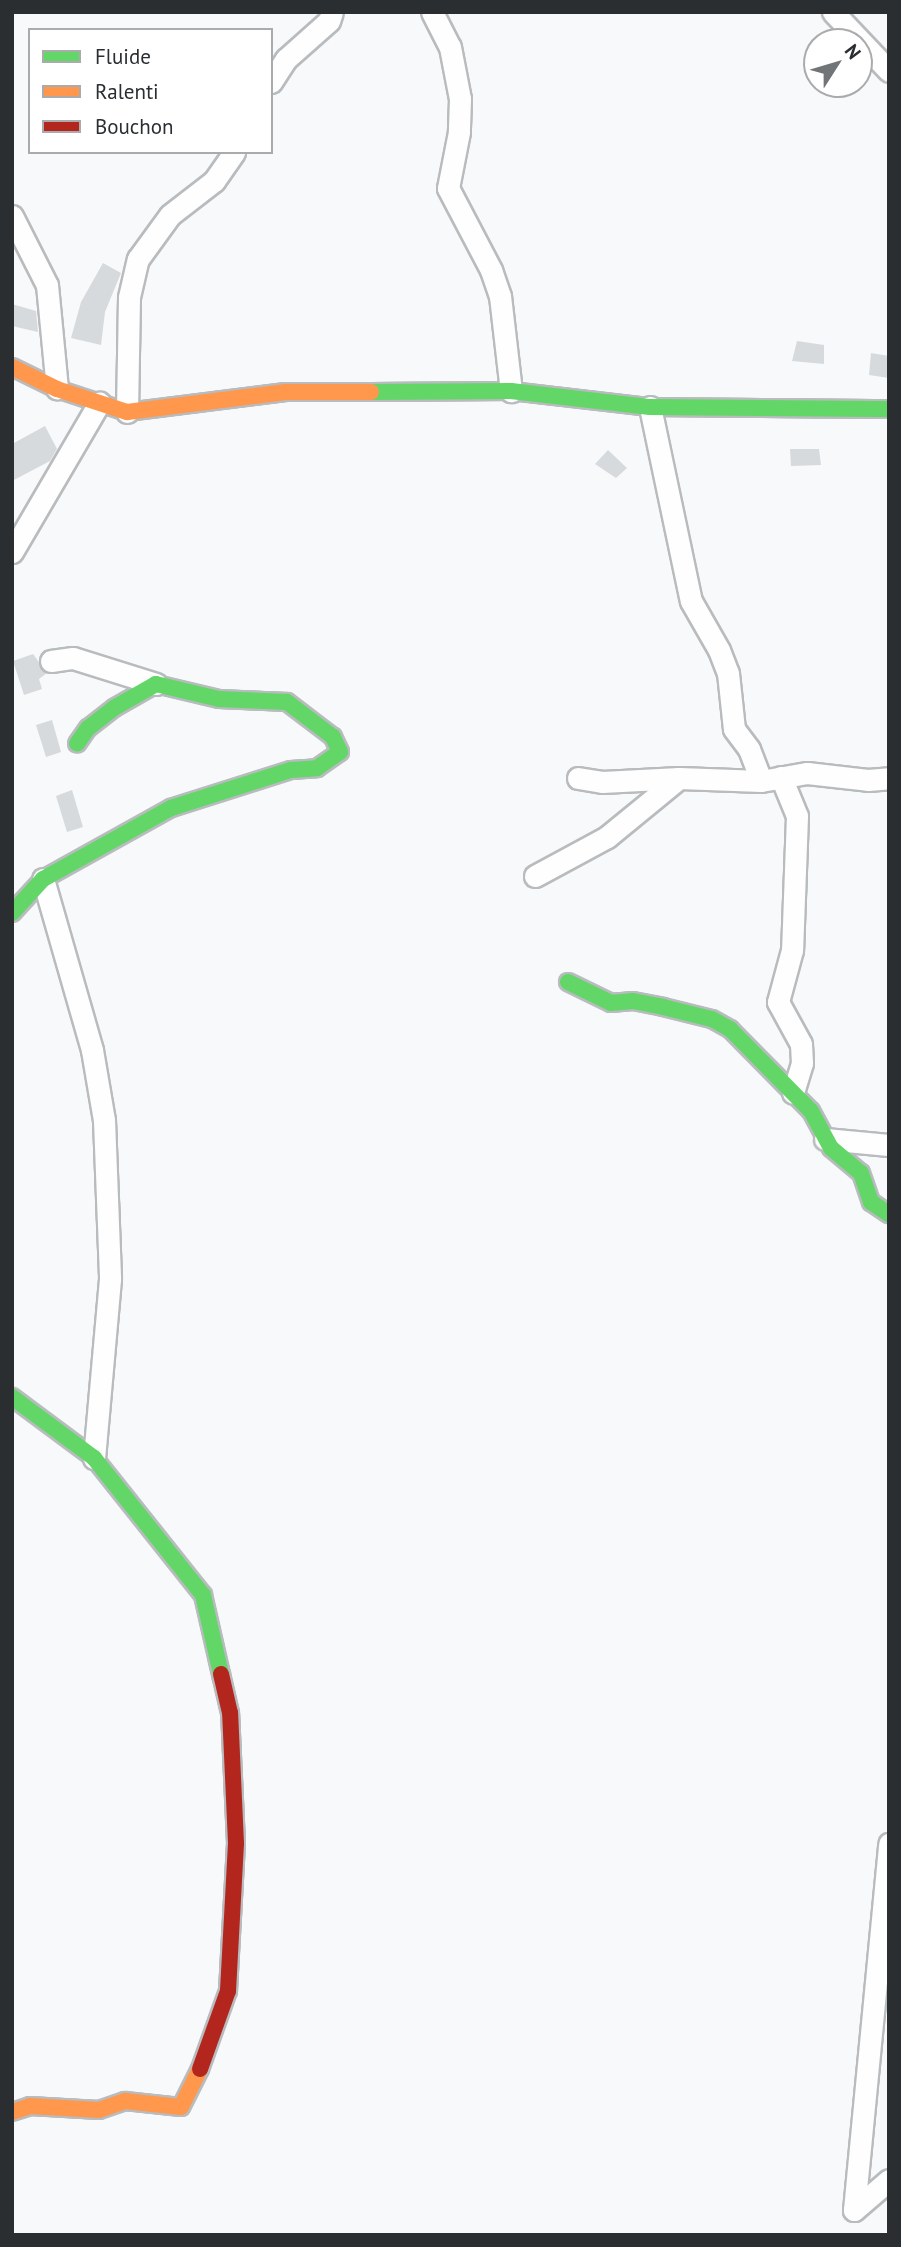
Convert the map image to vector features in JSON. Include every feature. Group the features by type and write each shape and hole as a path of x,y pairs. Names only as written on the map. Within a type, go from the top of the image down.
{"street":[{"path":"273,79 286,59 329,21 332,12"},
{"path":"432,12 450,47 460,99 459,132 448,188 491,270 500,296 511,391"},
{"path":"833,12 889,71"},
{"path":"127,412 129,297 138,259 170,215 214,181 233,154"},
{"path":"12,216 47,285 57,389"},
{"path":"12,367 57,389 127,412 286,392 511,391 650,407 889,409"},
{"path":"12,552 99,403"},
{"path":"650,407 691,601 719,650 728,673 734,729 797,816 792,950 778,1002 801,1044 802,1063 793,1093"},
{"path":"12,913 43,879 171,808 291,770 317,768 340,752 333,737 287,702 219,699 179,693 73,657 51,661"},
{"path":"77,744 114,708 156,684"},
{"path":"578,778 602,782 679,778 771,779 807,773 868,780 889,778"},
{"path":"535,876 607,837 679,778"},
{"path":"43,879 69,981 92,1050 104,1120 110,1279 94,1458"},
{"path":"568,982 611,1003 633,1001 712,1019 730,1029 775,1079 811,1111 825,1139 861,1173 871,1202 889,1214"},
{"path":"825,1139 889,1146"},
{"path":"12,1397 94,1458 146,1526 180,1562 203,1595 213,1628 230,1713 236,1880 228,1991 209,2049 181,2107 125,2101 99,2110 30,2106 12,2112"},
{"path":"889,1844 854,2210 889,2180"}],"building":[{"path":"103,263 121,273 105,312 101,345 71,338 81,302"},
{"path":"12,304 36,311 38,332 12,326"},
{"path":"797,341 824,345 824,364 792,361"},
{"path":"871,353 889,356 889,378 869,375"},
{"path":"45,426 57,449 50,461 12,481 12,444"},
{"path":"790,449 819,449 821,465 791,466"},
{"path":"608,450 627,468 616,478 595,464"},
{"path":"33,654 47,673 39,679 42,689 24,695 13,661"},
{"path":"52,720 61,752 46,757 36,725"},
{"path":"72,790 83,827 67,832 56,796"}],"traffic: fast":[{"path":"371,392 511,391 650,407 889,409"},
{"path":"12,913 43,879 171,808 291,770 317,768 340,752 333,737 287,702 219,699 156,684 114,708 88,728 77,744"},
{"path":"568,982 611,1003 633,1001 663,1007 712,1019 730,1029 811,1111 831,1148 861,1173 871,1202 889,1214"},
{"path":"12,1397 94,1458 203,1595 221,1674"}],"traffic: slow":[{"path":"12,367 57,389 127,412 286,392 371,392"},
{"path":"12,2112 30,2106 99,2110 125,2101 181,2107 200,2069"}],"traffic: jam":[{"path":"200,2069 228,1991 236,1843 230,1713 221,1674"}]}
